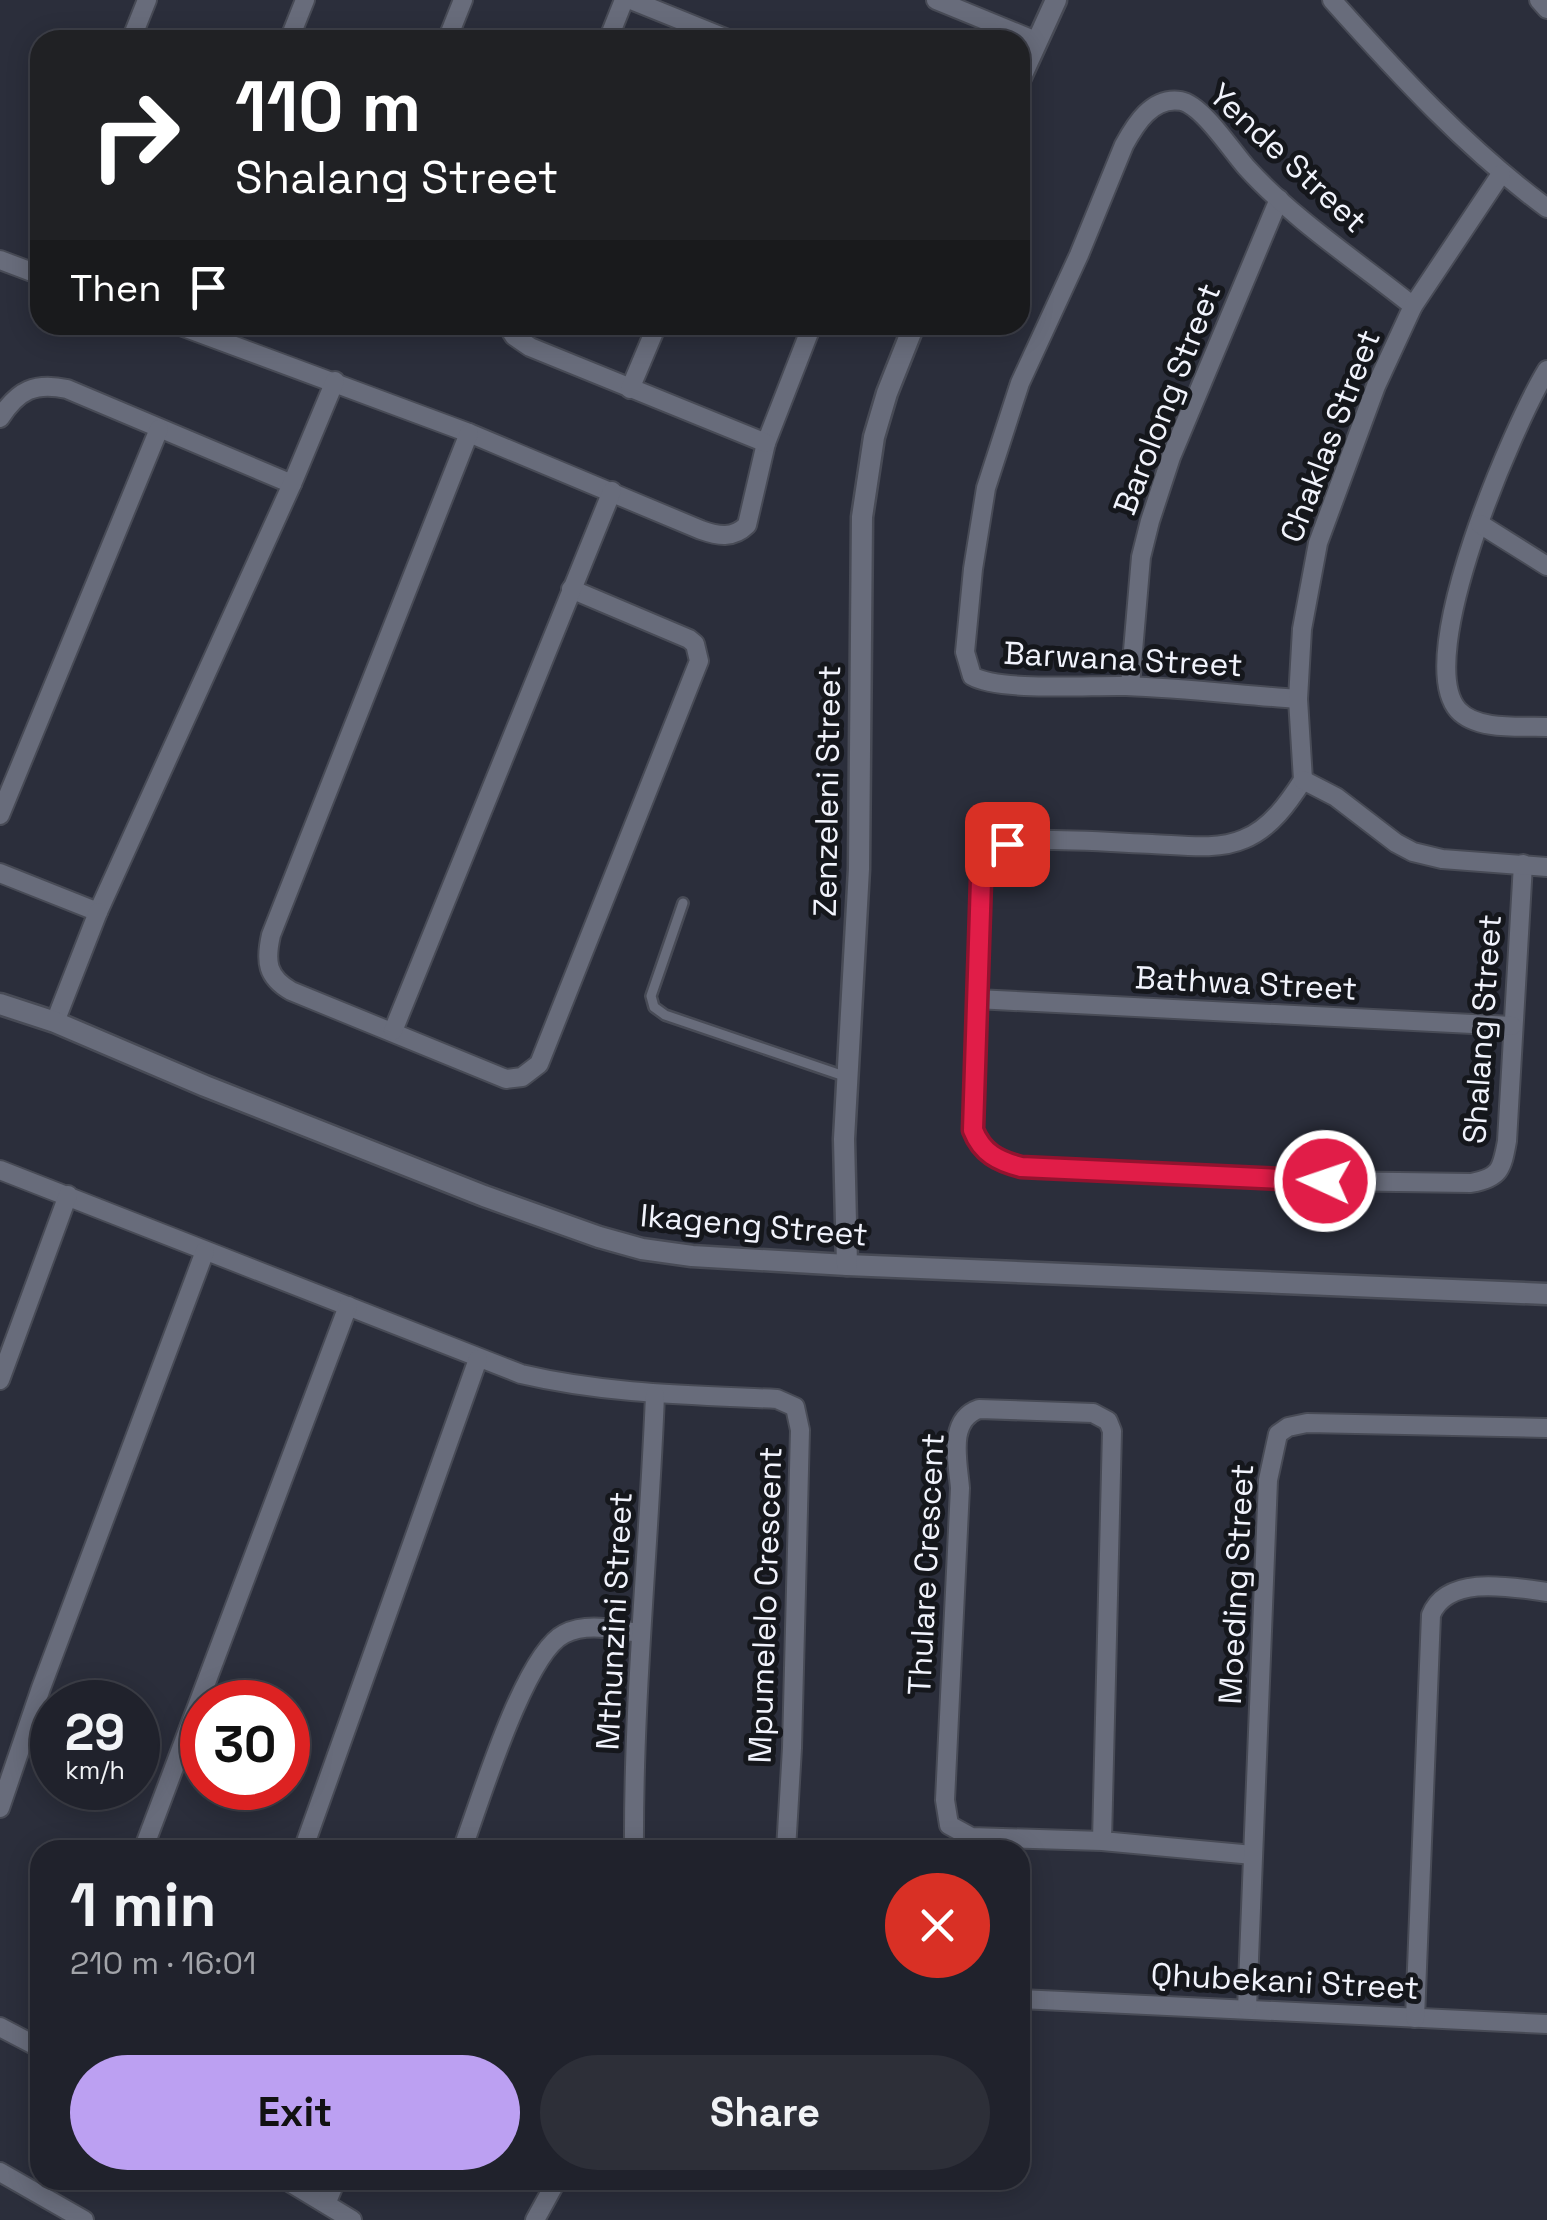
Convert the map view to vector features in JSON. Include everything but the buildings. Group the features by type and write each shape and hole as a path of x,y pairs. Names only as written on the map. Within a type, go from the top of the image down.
{"street":[{"path":"135,30 147,0"},
{"path":"293,30 306,0"},
{"path":"451,30 463,0"},
{"path":"613,30 628,0 704,30"},
{"path":"936,0 1009,30"},
{"path":"1030,55 1056,0"},
{"path":"1332,0 1501,174 1547,208"},
{"path":"1538,0 1547,10"},
{"path":"1030,39 1036,41"},
{"name":"Yende Street","path":"1167,102 1180,101 1198,111 1278,199 1413,306"},
{"name":"Barwana Street","path":"1167,102 1144,115 1124,146 1006,422 986,488 965,652 972,676 982,682 1130,686 1298,699"},
{"name":"Chaklas Street","path":"1303,780 1298,699 1306,602 1318,544 1376,386 1413,306 1501,174"},
{"name":"Barolong Street","path":"1130,686 1141,557 1150,520 1170,457 1278,199"},
{"path":"0,260 30,268"},
{"path":"206,335 469,433 700,530 732,535 747,525 766,443 808,335"},
{"path":"513,335 630,389 766,443"},
{"path":"630,389 652,335"},
{"name":"Zenzeleni Street","path":"847,1265 844,1139 858,869 862,517 874,437 910,335"},
{"path":"1544,380 1509,446 1450,617 1446,643 1450,694 1455,708 1480,722 1547,726"},
{"path":"55,1022 98,912 335,381"},
{"path":"0,418 20,393 33,386 68,389 292,484"},
{"path":"0,815 159,429"},
{"path":"469,433 268,949 268,966 278,983 506,1080 532,1071 550,1039 699,660 695,644 682,635 571,589"},
{"path":"393,1032 612,491"},
{"path":"1480,524 1547,566"},
{"path":"1303,780 1336,798 1396,844 1413,852 1442,859 1547,866"},
{"name":"Shalang Street","path":"1303,780 1289,802 1264,827 1232,843 1198,846 1021,840 1007,844 987,864 981,880 973,1130 991,1156 1021,1167 1325,1181 1488,1180 1500,1168 1507,1141 1523,864"},
{"path":"0,873 98,912"},
{"name":"Bathwa Street","path":"976,1000 1512,1026"},
{"name":"Ikageng Street","path":"0,1004 55,1022 224,1093 599,1237 642,1249 692,1256 847,1265 1547,1294"},
{"name":"Mpumelelo Crescent","path":"0,1170 478,1358 561,1384 655,1395 777,1399 791,1404 797,1412 800,1430 786,1840"},
{"path":"0,1380 68,1195"},
{"path":"0,1808 205,1251"},
{"path":"146,1840 348,1306"},
{"path":"307,1840 478,1358"},
{"name":"Mthunzini Street","path":"634,1840 640,1632 650,1528 655,1395"},
{"name":"Thulare Crescent","path":"1102,1840 1112,1432 1104,1418 1093,1413 979,1409 970,1412 962,1422 957,1445 960,1488 946,1820 952,1828 971,1836 1102,1840 1253,1855"},
{"name":"Moeding Street","path":"1248,2010 1268,1480 1278,1434 1306,1423 1547,1428"},
{"path":"1415,2018 1431,1616 1439,1600 1460,1590 1506,1586 1547,1592"},
{"path":"466,1840 522,1691 551,1642 577,1629 594,1627 640,1632"},
{"name":"Qhubekani Street","path":"1030,1999 1547,2024"},
{"path":"0,2027 30,2043"},
{"path":"0,2172 54,2213 84,2220"},
{"path":"303,2190 352,2220"},
{"path":"326,2204 332,2190"},
{"path":"535,2220 552,2190"}],"lane":[{"path":"682,903 651,996 654,1007 664,1015 847,1077"}],"route":[{"path":"1007,844 987,864 981,880 973,1130 984,1150 1021,1167 1325,1181"}]}
